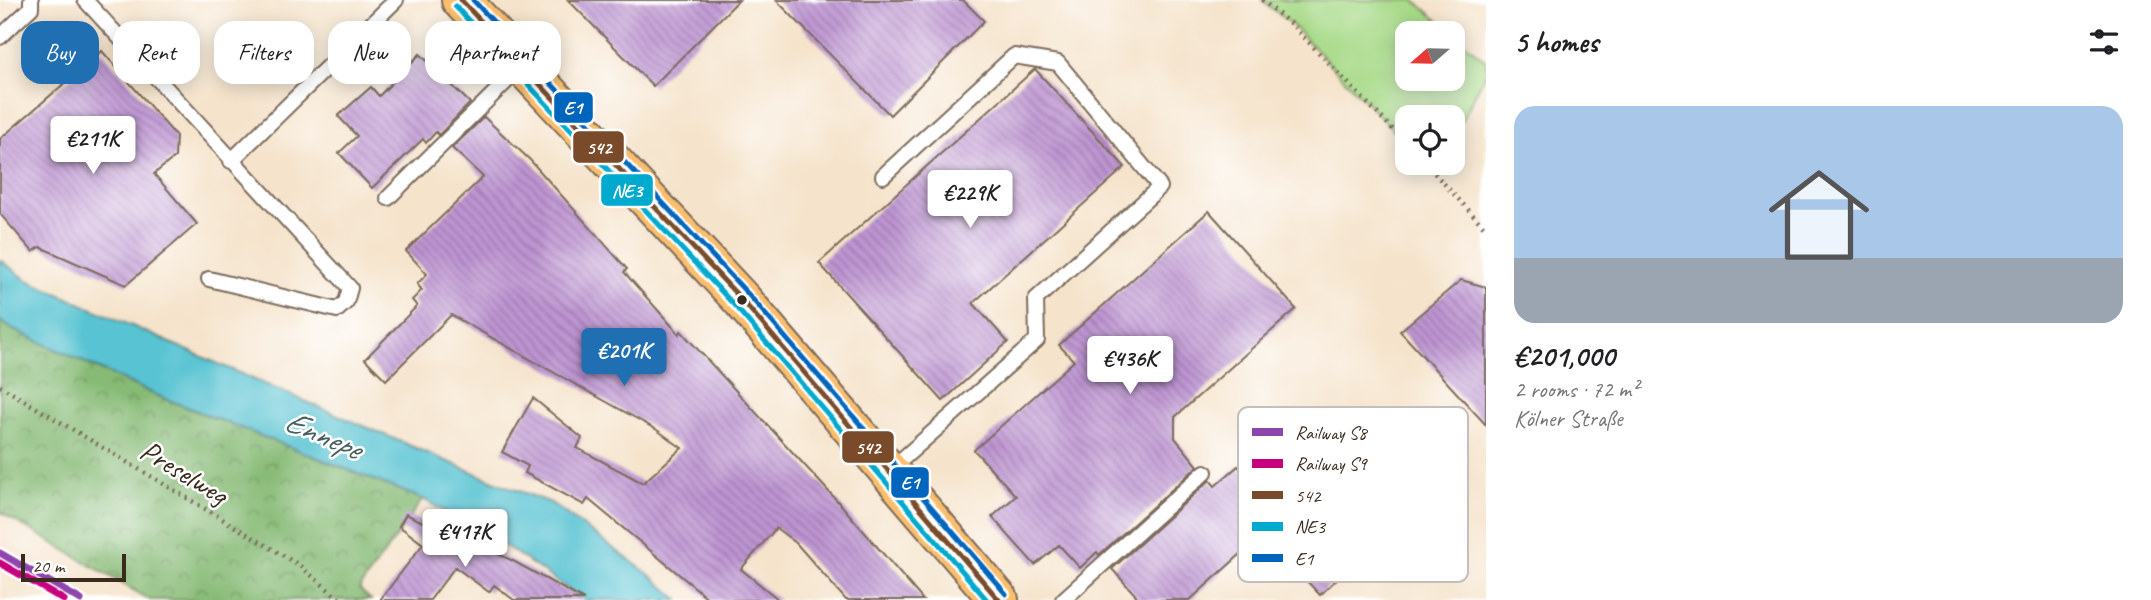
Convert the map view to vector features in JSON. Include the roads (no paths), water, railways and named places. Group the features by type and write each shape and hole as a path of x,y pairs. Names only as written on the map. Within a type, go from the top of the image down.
{"main road":[{"path":"461,0 481,21"},
{"path":"541,84 742,300 889,471 989,596"}],"lane":[{"path":"0,37 31,8 31,0"},
{"path":"85,0 350,288 346,302 337,310 209,279"},
{"path":"231,161 396,0"},
{"path":"883,176 1014,56 1058,63 1160,187 1036,299 1037,340 889,471"},
{"path":"388,198 504,84"},
{"path":"1063,600 1205,472"}],"water":[{"name":"Ennepe","path":"0,260 27,280 255,380 551,503 650,575 679,600 584,600 510,549 423,499 156,395 14,330 0,321"}],"rail line":[{"name":"S8","path":"0,553 81,600"},
{"name":"S9","path":"0,563 64,600"}]}
